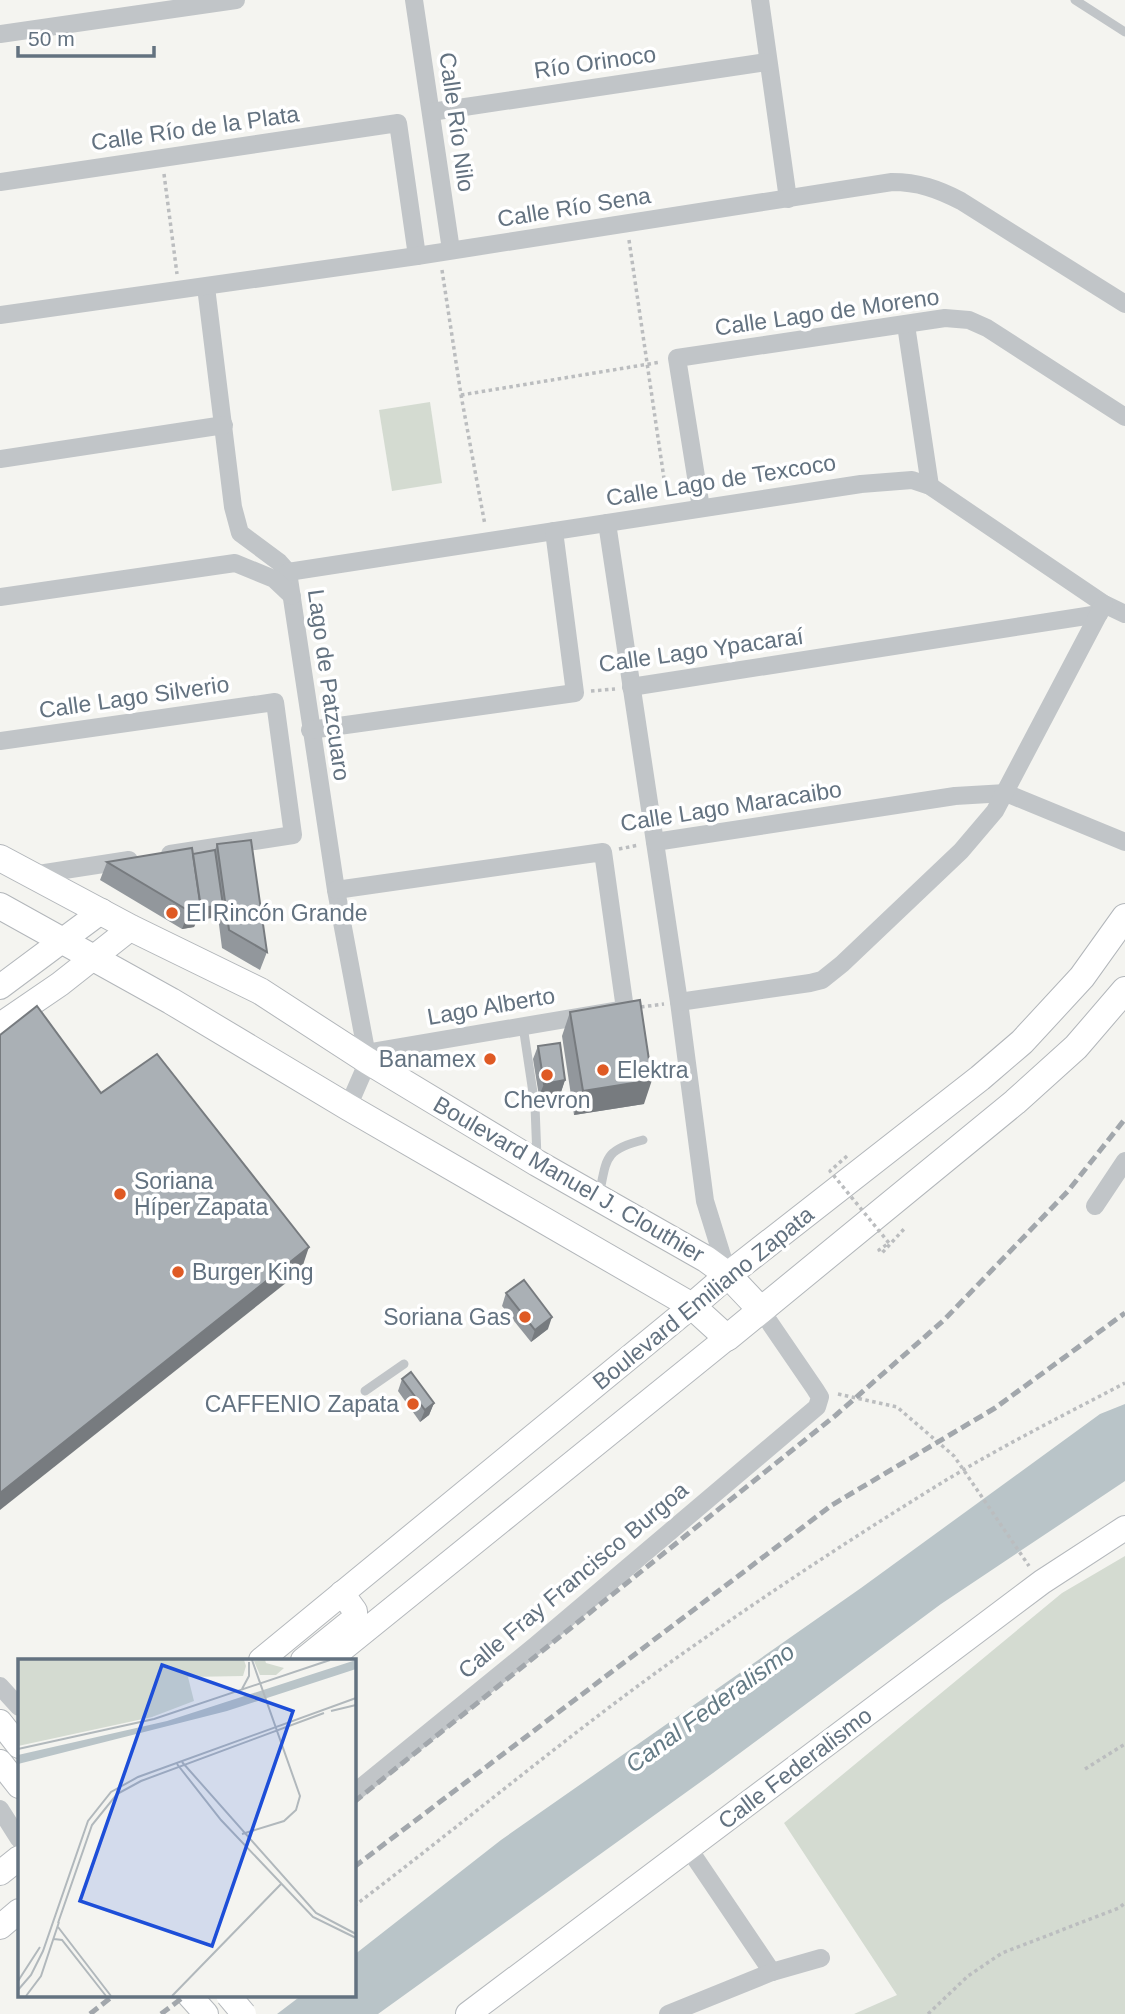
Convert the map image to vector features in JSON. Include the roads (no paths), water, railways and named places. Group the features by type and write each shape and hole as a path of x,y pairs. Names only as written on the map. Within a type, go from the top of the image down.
{"main road":[{"name":"Boulevard Manuel J. Clouthier","path":"0,858 131,928 260,991 537,1163 706,1259 728,1275 761,1310"},
{"path":"0,906 95,958 692,1306 727,1338"},
{"path":"0,987 102,911"},
{"name":"Boulevard Emiliano Zapata","path":"263,1659 728,1275 1022,1042 1082,977 1125,917"},
{"path":"0,1025 95,958 131,928"},
{"name":"Boulevard Emiliano Zapata","path":"331,1659 1015,1102 1076,1047 1125,990"},
{"name":"Calle Federalismo","path":"468,2014 1042,1582 1125,1528"},
{"path":"305,1659 355,1618 355,1611 342,1593"},
{"path":"0,1722 18,1745"},
{"path":"0,1762 18,1785"},
{"path":"0,1873 18,1859"},
{"path":"0,1927 18,1912"},
{"path":"191,1996 206,2014"},
{"path":"229,1996 244,2014"}],"street":[{"path":"0,34 236,0"},
{"name":"Calle Río Nilo","path":"414,0 430,112 445,251"},
{"path":"760,0 788,199"},
{"name":"Río Orinoco","path":"430,112 767,62"},
{"name":"Calle Río de la Plata","path":"0,182 398,123 417,256"},
{"name":"Calle Río Sena","path":"0,315 206,288 891,182 912,182 938,189 1125,304"},
{"path":"206,288 233,507 250,568"},
{"name":"Calle Lago de Moreno","path":"701,508 677,358 945,318 969,320 987,328 1125,417"},
{"path":"905,325 930,486"},
{"path":"0,459 223,425"},
{"name":"Calle Lago de Texcoco","path":"288,572 701,508 891,480 912,480 930,486 1102,609 1125,614"},
{"path":"607,523 679,1002 705,1201 728,1275"},
{"name":"Calle Lago Ypacaraí","path":"310,730 575,693 554,531"},
{"name":"Lago de Patzcuaro","path":"240,533 288,572 310,730 366,1057"},
{"path":"0,597 226,563 236,563 274,579 292,596"},
{"path":"679,1002 810,983 822,980 832,973 961,851 995,811 1102,609"},
{"name":"Calle Lago Ypacaraí","path":"631,687 1102,609"},
{"name":"Calle Lago Silverio","path":"0,741 275,702 293,835 32,875"},
{"name":"Calle Lago Maracaibo","path":"655,842 955,796 1006,793 1125,842"},
{"name":"Calle Lago Maracaibo","path":"336,890 603,852 625,1009"},
{"name":"Lago Alberto","path":"366,1057 523,1024 625,1009"},
{"path":"348,1107 366,1057"},
{"path":"1095,1206 1125,1161"},
{"name":"Calle Fray Francisco Burgoa","path":"355,1792 536,1645 817,1407 817,1395 761,1310"},
{"path":"0,1686 18,1706"},
{"path":"10,1815 18,1836"},
{"path":"689,1849 772,1972"},
{"path":"668,2014 772,1972 821,1958"}],"lane":[{"path":"1074,0 1125,32"},
{"path":"523,1024 535,1106 537,1163"},
{"path":"598,1197 606,1162 611,1153 616,1148 643,1140"},
{"path":"365,1391 404,1364"}],"water":[{"name":"Canal Federalismo","path":"1125,1404 1125,1481 941,1604 713,1773 378,2014 277,2014 301,1996 355,1996 355,1954 501,1840 861,1588 1100,1414"}],"railway":[{"path":"355,1801 836,1415 944,1320 1068,1191 1125,1119"},
{"path":"355,1866 832,1505 995,1408 1125,1313"},
{"path":"90,2014 113,1996"},
{"path":"161,2014 185,1996"}],"place":[{"name":"El Rincón Grande","path":"172,913"},
{"name":"Banamex","path":"490,1059"},
{"name":"Elektra","path":"603,1070"},
{"name":"Chevron","path":"547,1075"},
{"name":"Soriana Híper Zapata","path":"120,1194"},
{"name":"Burger King","path":"178,1272"},
{"name":"Soriana Gas","path":"525,1317"},
{"name":"CAFFENIO Zapata","path":"413,1404"}]}
